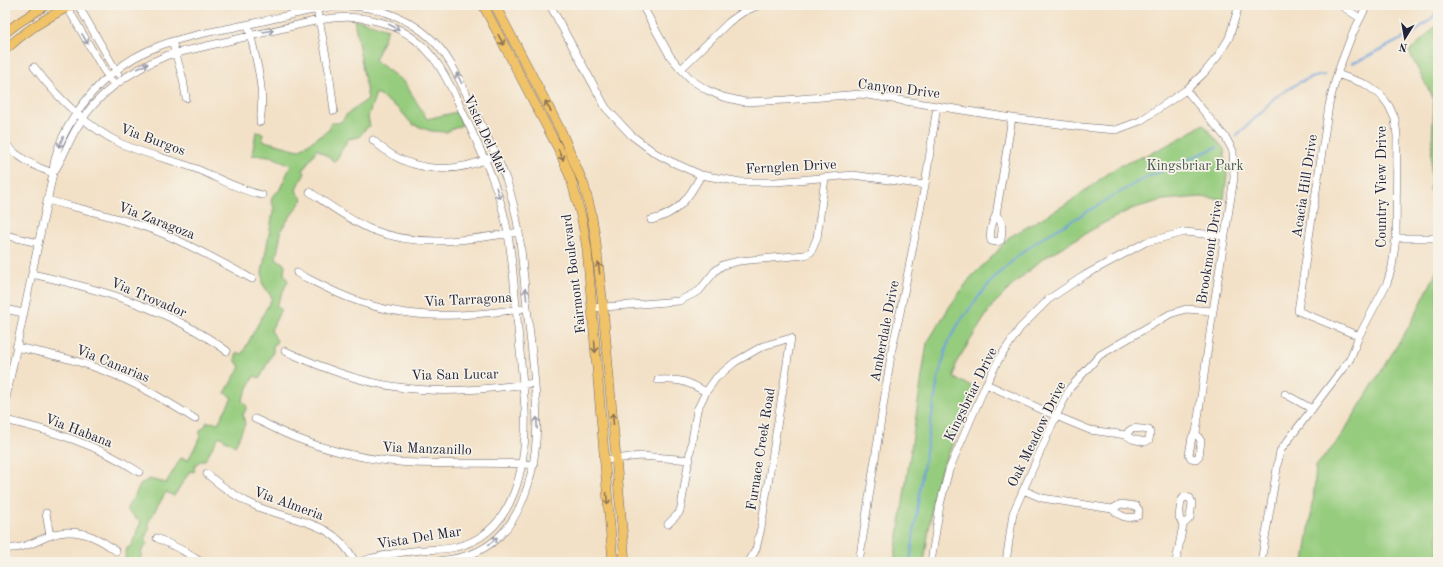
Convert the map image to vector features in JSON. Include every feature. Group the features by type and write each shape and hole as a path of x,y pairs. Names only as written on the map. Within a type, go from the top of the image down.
{"main road":[{"path":"5,32 28,15 46,5"},
{"name":"Fairmont Boulevard","path":"483,5 560,152 571,179 582,220 592,308 613,562"},
{"name":"Fairmont Boulevard","path":"495,5 561,131 584,185 590,208 595,234 603,307 625,562"},
{"path":"5,50 23,34 48,17 69,6"}],"street":[{"path":"78,5 122,79"},
{"name":"Vista Del Mar","path":"5,403 7,385 32,274 53,173 54,161 58,149 76,113 90,95 108,77 137,56 172,41 317,9 351,5 381,8 401,18 428,36 444,54 457,75 495,155 509,189 519,232 535,383 538,428 534,465 524,497 517,513 508,526 496,539 484,548 460,558 417,562"},
{"name":"Fernglen Drive","path":"550,5 606,108 631,135 655,153 701,174 741,182 776,182 853,175 924,185"},
{"name":"Canyon Drive","path":"642,5 670,56 693,81 707,90 724,97 745,102 861,94 1012,118 1116,130 1140,121 1186,90 1213,62 1229,38 1239,5"},
{"path":"681,68 729,22 743,12 759,5"},
{"path":"1342,5 1360,18"},
{"name":"Acacia Hill Drive","path":"1360,336 1298,311 1329,105 1337,74 1351,37 1367,5"},
{"path":"69,6 108,77 114,85"},
{"path":"377,20 381,8"},
{"path":"317,9 329,71 334,111"},
{"name":"Vista Del Mar","path":"53,173 61,163 69,142 82,119 114,85 151,62 176,52 319,20 344,16 366,18 388,24 410,36 433,58 443,74 485,160 499,194 508,234 526,431 522,464 515,490 501,517 491,529 477,539 456,547 388,554 359,562"},
{"path":"248,24 261,85 262,99 260,122"},
{"path":"172,41 183,79 186,98"},
{"name":"Via Burgos","path":"34,67 61,99 82,119 119,143 195,169 250,192 262,195"},
{"name":"Country View Drive","path":"1262,562 1280,451 1350,359 1387,283 1392,267 1396,238 1397,136 1395,119 1389,106 1381,95 1365,84 1337,74"},
{"name":"Brookmont Drive","path":"1186,90 1226,138 1233,151 1234,178 1224,236 1196,433"},
{"name":"Amberdale Drive","path":"859,562 892,349 938,106"},
{"path":"996,215 1012,118"},
{"path":"373,140 385,151 398,159 424,166 451,167 485,160 495,155"},
{"path":"5,144 29,163 53,173"},
{"path":"651,220 661,218 679,207 691,194 701,174"},
{"path":"592,308 679,301 699,291 715,271 724,265 739,261 805,255 811,252 817,238 825,178"},
{"path":"310,192 365,226 380,232 406,238 434,242 447,242 519,232"},
{"name":"Via Zaragoza","path":"47,200 125,221 158,232 196,249 252,279"},
{"name":"Kingsbriar Drive","path":"931,562 940,505 949,470 986,384 999,359 1020,328 1049,299 1085,275 1146,242 1185,232 1224,236"},
{"path":"5,235 38,243"},
{"path":"1396,238 1438,238"},
{"name":"Via Tarragona","path":"297,273 354,300 378,308 406,314 449,316 527,308"},
{"name":"Via Trovador","path":"32,274 128,300 158,312 227,351"},
{"path":"5,309 23,313"},
{"name":"Oak Meadow Drive","path":"1006,562 1013,513 1070,388 1100,355 1170,314 1186,309 1213,311"},
{"name":"Furnace Creek Road","path":"706,392 716,378 735,362 763,346 791,338 761,528 756,550 749,562"},
{"name":"Via Canarias","path":"16,347 74,360 103,370 146,390 195,419"},
{"name":"Via San Lucar","path":"285,351 355,378 397,387 446,390 535,383"},
{"path":"658,380 682,380 706,392 697,410 690,460 681,507 679,513 668,524"},
{"path":"986,384 1090,430 1126,435"},
{"path":"1284,394 1312,409"},
{"name":"Via Manzanillo","path":"255,419 295,438 359,457 402,462 486,462 534,465"},
{"name":"Via Habana","path":"5,420 48,431 95,447 139,472"},
{"path":"604,460 642,456 690,460"},
{"name":"Via Almeria","path":"207,474 228,491 246,501 274,512 310,522 332,533 347,547 356,562"},
{"path":"1023,490 1042,498 1112,509"},
{"path":"46,513 50,536"},
{"path":"1176,562 1183,525"},
{"path":"5,548 20,548 28,546 50,536 68,532 89,535 102,541 116,551"},
{"path":"157,538 182,550 201,562"}],"green space":[{"path":"354,19 388,29 375,60 405,83 427,119 457,112 462,125 446,132 431,131 412,124 399,109 376,93 368,117 370,126 366,128 359,137 348,139 335,162 317,149 303,170 305,173 296,190 303,199 282,228 276,258 285,265 284,274 288,281 276,306 281,309 271,330 277,341 273,346 273,352 260,378 254,376 242,400 247,407 243,415 245,424 235,446 219,436 205,460 200,461 197,464 194,472 190,471 174,496 166,492 148,523 150,529 146,537 147,545 142,550 140,562 128,562 125,557 127,548 131,546 141,522 126,510 141,484 149,479 166,483 181,458 188,460 200,438 200,430 207,422 218,423 232,398 225,393 240,367 235,360 237,352 242,354 272,298 262,283 262,273 274,207 271,201 273,195 279,191 291,165 270,156 252,155 256,132 263,133 262,138 264,141 299,150 329,130 331,123 338,123 342,121 346,115 368,99"},
{"path":"1438,24 1438,196 1430,192 1434,100 1409,52"},
{"name":"Kingsbriar Park","path":"1203,124 1224,149 1227,175 1224,199 1200,197 1163,200 1131,209 1045,257 1017,281 992,306 956,363 954,378 978,389 940,472 934,495 924,562 894,562 927,343 950,306 971,277 995,254 1008,238 1068,203 1117,167 1156,151"},
{"path":"1438,265 1438,562 1304,562 1313,503 1316,466 1338,441 1411,323 1436,273"}],"waterway":[{"path":"1352,63 1359,61 1415,32 1438,11"},
{"path":"1236,136 1265,109 1274,98 1300,82 1324,75"},
{"path":"910,562 920,487 938,379 948,342 959,323 997,275 1019,255 1039,240 1141,180 1217,147"}]}
